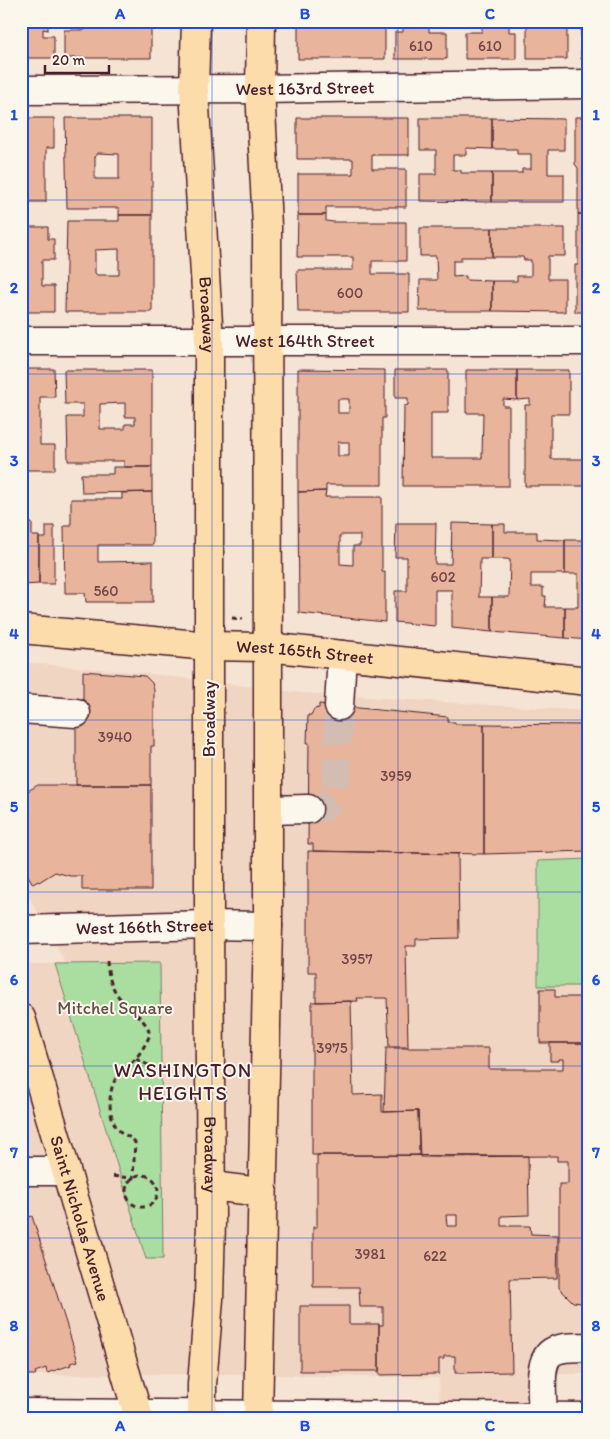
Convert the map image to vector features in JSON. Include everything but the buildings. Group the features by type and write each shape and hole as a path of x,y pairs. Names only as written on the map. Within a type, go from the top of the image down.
{"main road":[{"name":"Broadway","path":"196,21 194,90 209,341 211,1186 209,1299 202,1384 202,1416"},
{"path":"258,1416 268,926 267,226 260,90 261,21"},
{"name":"West 165th Street","path":"21,629 209,646 268,647 589,681"},
{"name":"Saint Nicholas Avenue","path":"21,1018 130,1383 138,1416"},
{"path":"211,1186 262,1192"}],"street":[{"name":"West 163rd Street","path":"21,90 260,90 589,84"},
{"name":"West 164th Street","path":"21,341 589,341"},
{"path":"339,706 342,655"},
{"path":"21,709 76,713"},
{"path":"268,810 308,809"},
{"name":"West 166th Street","path":"21,930 209,925 268,926"},
{"path":"21,1171 66,1170"},
{"path":"543,1417 542,1369 544,1360 554,1350 589,1347"},
{"path":"21,1413 138,1416 589,1417"}],"path":[{"path":"107,961 108,974 115,992 148,1026 150,1035 136,1059 123,1069 115,1079 112,1087 111,1117 116,1126 135,1142 133,1178 129,1182 127,1193 132,1202 142,1207 152,1203 158,1194 158,1188 153,1179 143,1175 133,1178 110,1176"},
{"path":"136,1059 154,1068 169,1069"}],"shaded area":[{"path":"21,662 152,674 302,693 589,711 589,1374 551,1374 551,1418 440,1418 439,1378 225,1374 21,1375 21,964 66,964 21,882"}],"green space":[{"path":"589,859 589,986 538,986 538,861"},
{"name":"Mitchel Square","path":"160,963 163,1259 146,1259 55,964"}],"tunnel":[{"path":"308,809 322,808 335,797 339,706"}],"district":[{"name":"WASHINGTON HEIGHTS","path":"183,1082"}]}
